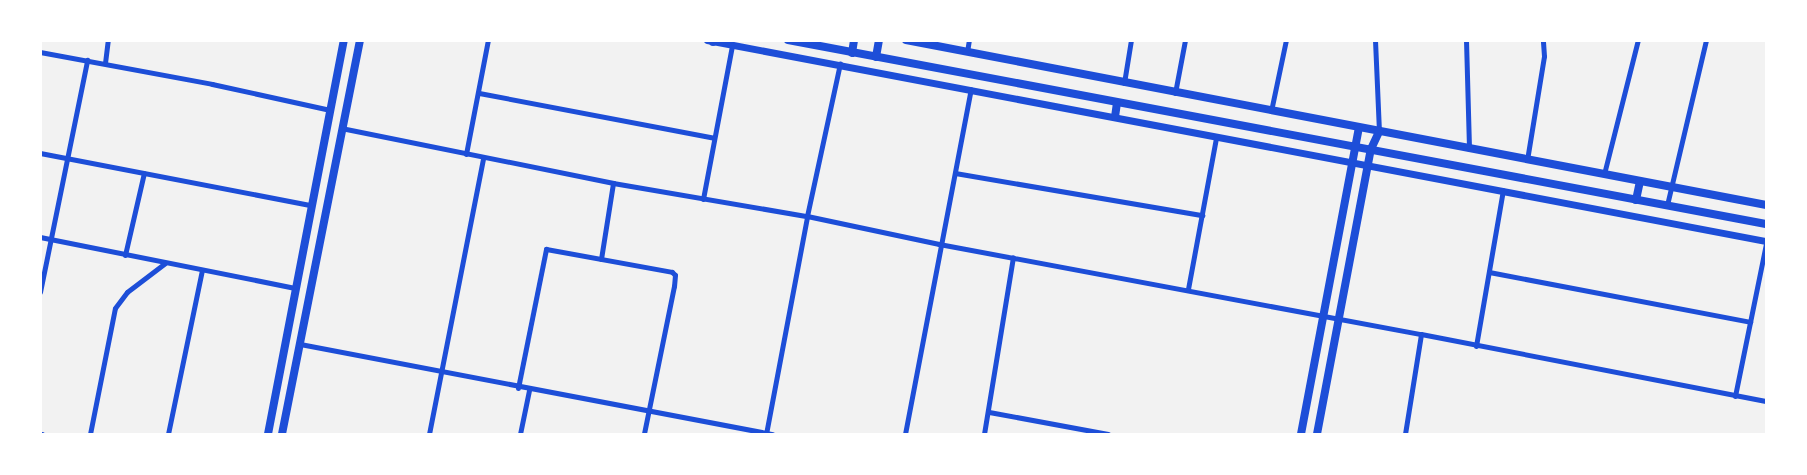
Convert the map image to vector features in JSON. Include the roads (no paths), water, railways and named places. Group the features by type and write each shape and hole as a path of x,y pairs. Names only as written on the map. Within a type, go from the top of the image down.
{"main road":[{"path":"268,435 344,40"},
{"path":"282,435 360,40"},
{"path":"788,40 1767,224"},
{"path":"852,52 854,40"},
{"path":"876,57 879,40"},
{"path":"906,40 1767,205"},
{"path":"1115,117 1117,103"},
{"path":"1301,435 1359,128"},
{"path":"1317,435 1371,149 1379,132"},
{"path":"1636,200 1640,181"}],"street":[{"path":"105,63 108,40"},
{"path":"466,154 488,40"},
{"path":"967,52 969,40"},
{"path":"1124,83 1131,40"},
{"path":"1175,93 1185,40"},
{"path":"1271,111 1286,40"},
{"path":"1375,40 1379,132"},
{"path":"1466,40 1469,149"},
{"path":"1527,160 1544,56 1543,40"},
{"path":"1604,174 1638,40"},
{"path":"1667,206 1706,40"},
{"path":"711,41 1767,242 1735,396"},
{"path":"703,199 732,45"},
{"path":"40,52 105,63 330,110"},
{"path":"40,292 87,60"},
{"path":"299,344 518,388 768,434 807,216 840,64"},
{"path":"905,435 939,244 971,89"},
{"path":"479,93 714,138"},
{"path":"341,128 613,183 807,216 939,244 1188,289 1323,317 1767,401"},
{"path":"1188,289 1216,138"},
{"path":"40,153 311,205"},
{"path":"429,435 483,158"},
{"path":"125,255 144,173"},
{"path":"955,173 1202,215"},
{"path":"601,259 613,183"},
{"path":"1476,346 1503,190"},
{"path":"40,237 295,288"},
{"path":"518,388 544,252 548,248 672,272 675,275 644,435"},
{"path":"984,435 1013,257"},
{"path":"90,435 115,308 127,292 165,262"},
{"path":"168,435 202,270"},
{"path":"1490,272 1750,322"},
{"path":"1405,435 1421,334"},
{"path":"520,435 530,390"},
{"path":"988,412 1108,435"}]}
